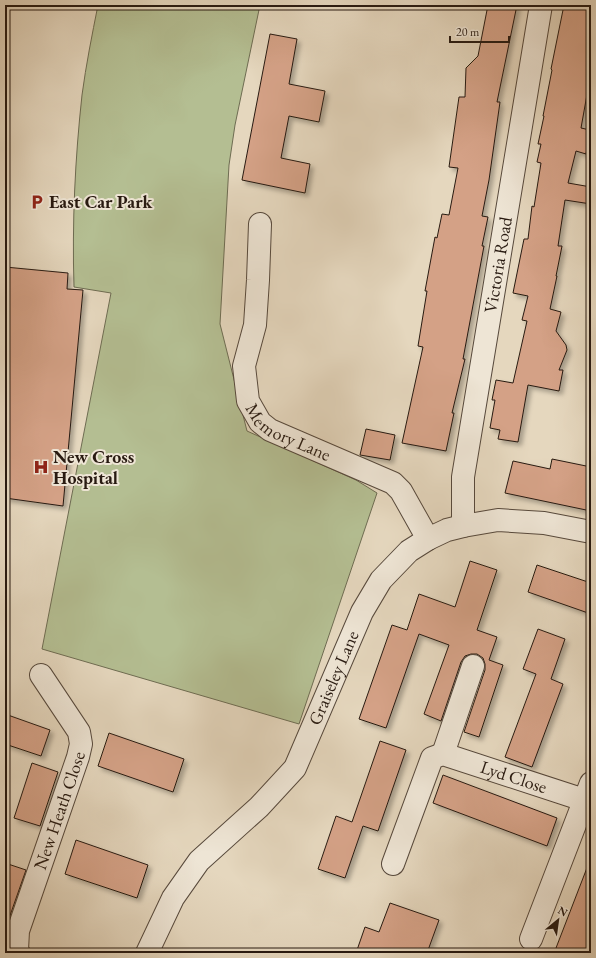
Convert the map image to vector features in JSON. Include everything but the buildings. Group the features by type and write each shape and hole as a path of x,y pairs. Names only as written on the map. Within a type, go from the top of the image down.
{"street":[{"name":"Victoria Road","path":"463,526 463,477 541,5"},
{"name":"Memory Lane","path":"260,224 255,325 244,366 248,401 260,422 270,430 393,483 401,492 428,539"},
{"name":"Graiseley Lane","path":"148,953 172,898 198,861 259,807 294,768 362,612 381,580 409,551 428,539 447,530 498,520 544,523 591,532"},
{"path":"393,864 432,758 443,754 473,666"},
{"name":"New Heath Close","path":"19,953 17,950 18,931 78,757 81,744 79,732 41,675"},
{"name":"Lyd Close","path":"443,754 588,792"},
{"path":"531,939 588,792"}],"green space":[{"path":"98,5 260,5 235,125 229,165 220,324 247,431 356,480 377,493 299,724 42,649 111,293 74,287 73,263 75,191 82,95"}],"place":[{"name":"East Car Park","path":"37,202"},
{"name":"New Cross Hospital","path":"41,467"}]}
